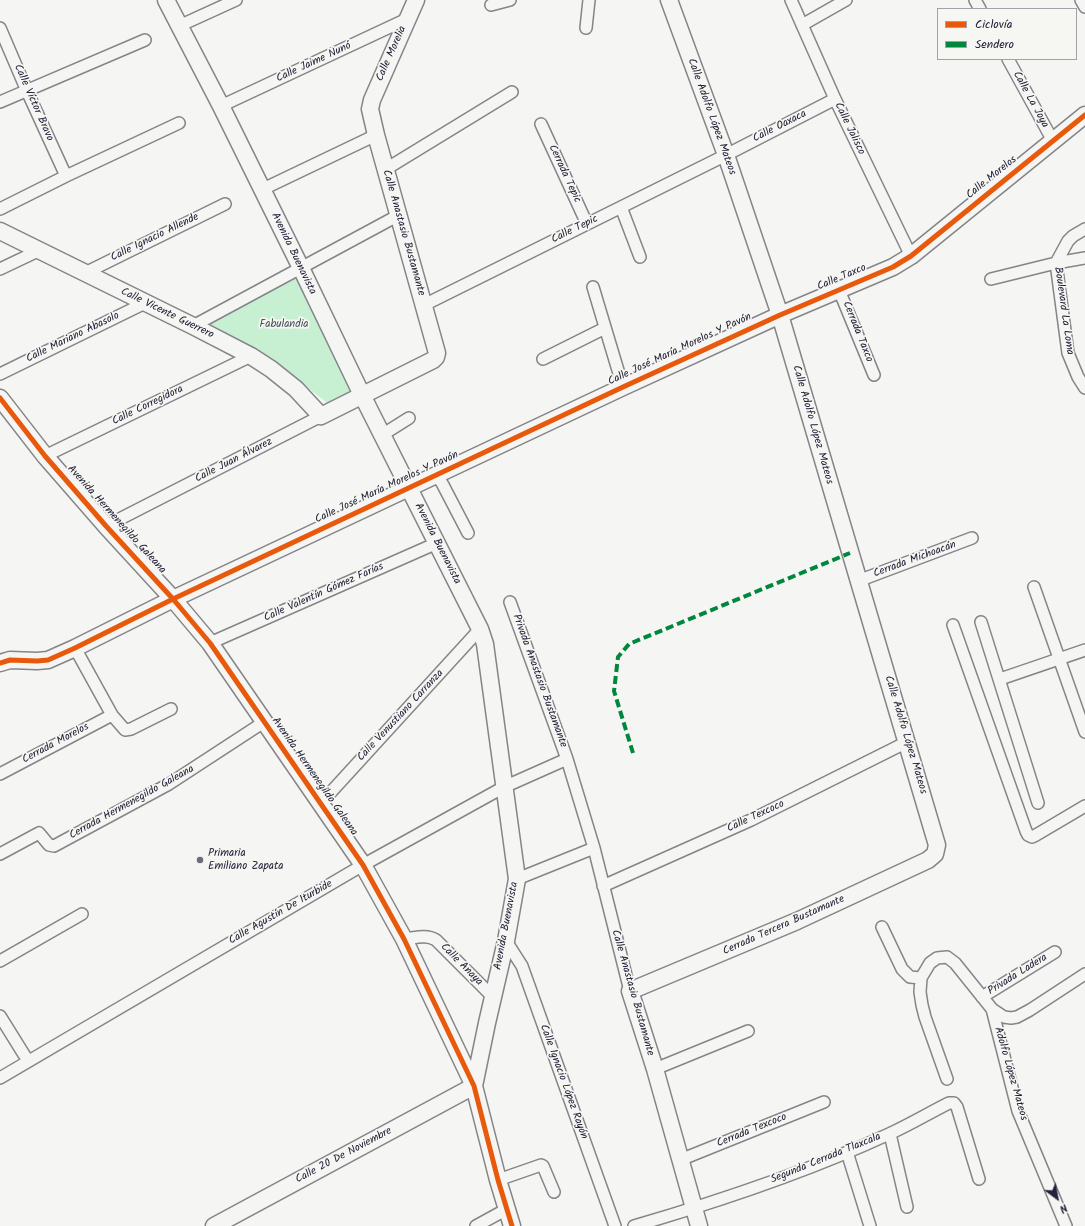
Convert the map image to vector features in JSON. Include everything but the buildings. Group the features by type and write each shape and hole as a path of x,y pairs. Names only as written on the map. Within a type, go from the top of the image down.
{"main road":[{"name":"Avenida Buenavista","path":"166,0 221,106 362,395 480,629 485,644 517,880 506,941 474,1086"},
{"name":"Calle Morelia","path":"370,109 372,100 416,0"},
{"name":"Calle Adolfo López Mateos","path":"669,0 726,155 780,315 937,845 935,854"},
{"name":"Calle Anastasio Bustamante","path":"362,395 433,360 437,353 370,109"},
{"name":"Calle Morelos","path":"911,256 1085,115"},
{"name":"Calle Vicente Guerrero","path":"0,231 251,356 271,369 296,389 322,416"},
{"name":"Calle Taxco","path":"780,315 893,267 911,256"},
{"name":"Calle José María Morelos Y Pavón","path":"0,663 10,660 48,660 75,648 173,599 623,387 780,315"},
{"name":"Calle Juan Álvarez","path":"322,416 362,395"},
{"name":"Avenida Hermenegildo Galeana","path":"0,398 45,456 106,526 173,599 210,643 363,865 404,939 474,1086 498,1180 512,1226"},
{"name":"Cerrada Tercera Bustamante","path":"630,991 797,921 928,860 935,854"},
{"name":"Calle Anastasio Bustamante","path":"630,991 700,1226"},
{"name":"Calle 20 De Noviembre","path":"214,1226 474,1086"}],"street":[{"path":"179,26 236,0"},
{"path":"491,5 510,0"},
{"path":"586,28 589,0"},
{"name":"Calle Jalisco","path":"791,0 835,99 911,256"},
{"path":"802,25 846,0"},
{"path":"1081,0 1085,7"},
{"name":"Calle Jaime Nunó","path":"221,106 407,19"},
{"name":"Calle Víctor Bravo","path":"0,28 66,176"},
{"path":"0,102 145,40"},
{"name":"Calle La Joya","path":"1009,60 1053,141"},
{"path":"386,169 512,92"},
{"name":"Calle Oaxaca","path":"726,155 835,99"},
{"path":"0,209 179,123"},
{"name":"Cerrada Tepic","path":"541,124 587,224"},
{"path":"261,190 376,135"},
{"name":"Calle Tepic","path":"424,306 726,155"},
{"name":"Calle Ignacio Allende","path":"85,273 225,204"},
{"path":"621,207 640,257"},
{"path":"192,326 399,215"},
{"name":"Boulevard La Loma","path":"1085,229 1073,236 1068,241 1056,263 1068,353 1081,375 1085,388"},
{"path":"0,269 40,250"},
{"path":"991,279 1056,263 1085,258"},
{"path":"594,287 623,387"},
{"name":"Cerrada Taxco","path":"839,290 874,375"},
{"name":"Calle Mariano Abasolo","path":"0,374 145,303"},
{"path":"542,359 605,328"},
{"name":"Calle Corregidora","path":"45,456 251,356"},
{"name":"Calle Juan Álvarez","path":"106,526 322,416"},
{"path":"382,435 409,418"},
{"path":"437,475 468,533"},
{"name":"Cerrada Michoacán","path":"858,581 972,538"},
{"name":"Calle Valentín Gómez Farías","path":"210,643 437,543"},
{"path":"1034,587 1085,732"},
{"name":"Privada Anastasio Bustamante","path":"510,602 567,760"},
{"path":"981,622 1038,803"},
{"path":"953,625 1028,835 1032,837 1036,836 1085,806"},
{"name":"Calle Venustiano Carranza","path":"321,803 480,629"},
{"path":"75,648 112,714 125,730 131,729 171,709"},
{"path":"1000,679 1085,650"},
{"name":"Cerrada Morelos","path":"0,774 112,714"},
{"name":"Cerrada Hermenegildo Galeana","path":"0,854 39,833 49,845 54,846 170,784 264,722"},
{"name":"Calle Texcoco","path":"603,886 751,820 907,742"},
{"name":"Calle Agustín De Iturbide","path":"0,1078 363,865 504,787 567,760"},
{"name":"Calle Anastasio Bustamante","path":"567,760 594,848 630,991"},
{"path":"517,880 594,848"},
{"path":"0,961 82,914"},
{"path":"882,927 902,969 910,977 921,978"},
{"name":"Calle Anaya","path":"404,939 424,936 431,937 436,940 493,997"},
{"name":"Calle Ignacio López Rayón","path":"506,941 522,966 615,1226"},
{"name":"Privada Ladera","path":"982,997 1054,952"},
{"path":"947,1079 924,1011 920,992 921,978 930,963 937,958 947,957 955,963 992,1009 1004,1017 1011,1018 1018,1017 1085,974"},
{"name":"Adolfo López Mateos","path":"992,1009 1018,1111 1066,1226"},
{"path":"0,1016 28,1061"},
{"path":"654,1069 748,1031"},
{"name":"Cerrada Texcoco","path":"680,1160 824,1102"},
{"name":"Segunda Cerrada Tlaxcala","path":"634,1226 694,1208 798,1172 890,1134 949,1103 954,1103 957,1107 979,1179"},
{"path":"890,1134 907,1207"},
{"path":"847,1152 870,1226"},
{"path":"498,1180 541,1165 543,1166 554,1192"},
{"path":"476,1226 507,1209"}],"green space":[{"name":"Fabulandia","path":"299,277 357,393 331,406 265,354 207,324"}],"marked path":[{"path":"633,753 614,691 618,657 629,644 850,553"}],"cycle path":[{"path":"0,663 10,660 48,660 173,599 623,387 780,315 893,267 911,256 1085,115"},
{"path":"0,398 45,456 106,526 173,599 210,643 363,865 404,939 474,1086 498,1180 512,1226"}],"place":[{"name":"Primaria Emiliano Zapata","path":"200,860"}]}
